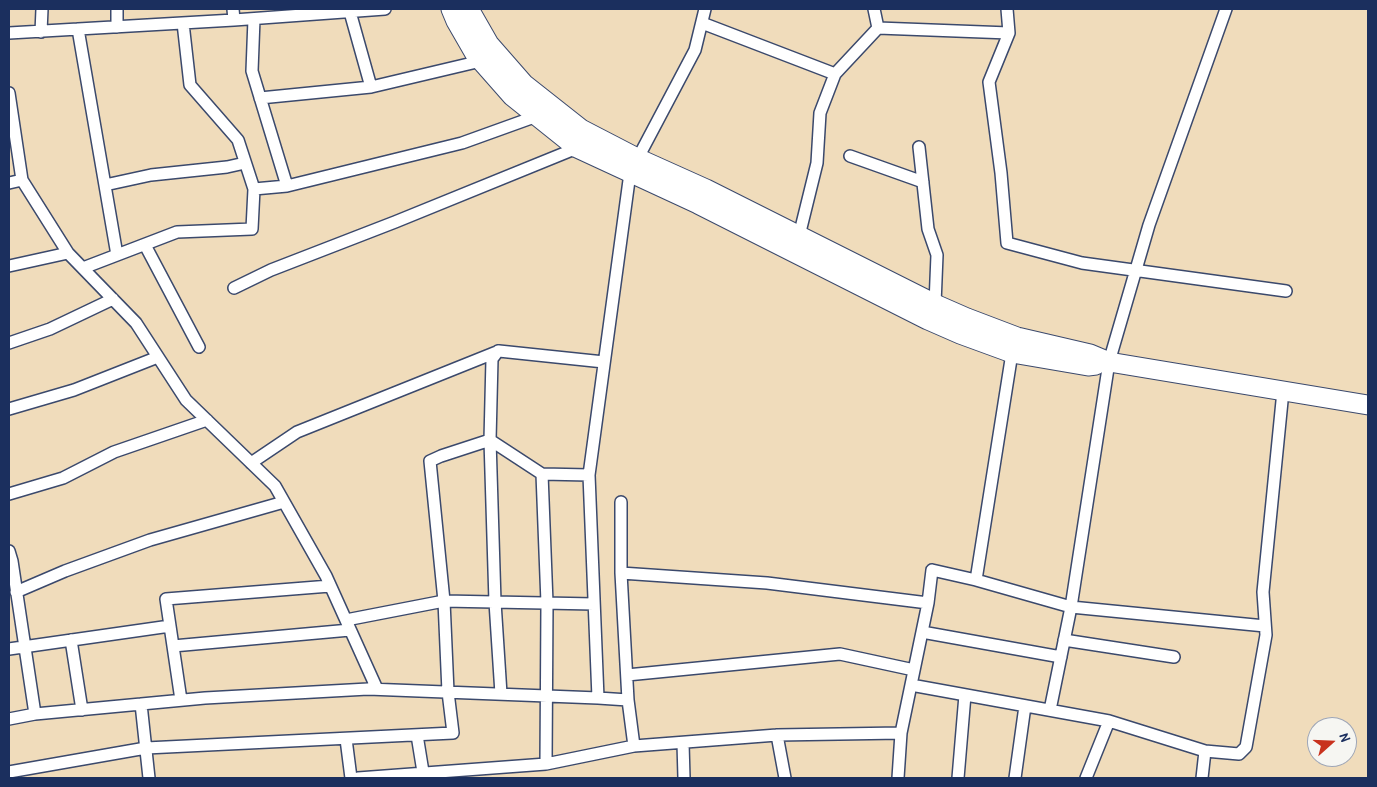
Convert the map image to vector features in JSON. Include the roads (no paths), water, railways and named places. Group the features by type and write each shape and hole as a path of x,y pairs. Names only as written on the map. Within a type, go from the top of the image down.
{"main road":[{"path":"451,9 456,22 475,54 512,96 577,148 633,165 799,236 967,318 1017,336 1090,354 1109,362 1368,405"},
{"path":"470,9 489,44 524,84 581,129 633,165"},
{"path":"702,196 928,320 960,334 1012,353 1088,366 1109,362"}],"street":[{"path":"41,32 42,9"},
{"path":"116,9 117,27"},
{"path":"9,33 183,23 233,14 254,19 321,11 350,12 385,9"},
{"path":"598,698 589,475 633,165 695,50 705,9"},
{"path":"874,9 878,28"},
{"path":"1007,9 1009,33 989,82 1001,173 1006,243 1082,263 1286,291"},
{"path":"1050,710 1071,607 1109,362 1149,225 1226,9"},
{"path":"350,12 371,87"},
{"path":"254,19 252,70 287,186"},
{"path":"83,268 177,232 252,229 254,189 246,163 238,140 190,85 183,23"},
{"path":"702,23 835,74"},
{"path":"799,236 816,163 820,113 835,74 878,28 1009,33"},
{"path":"78,29 117,255"},
{"path":"260,98 371,87 481,61"},
{"path":"9,93 22,180 68,253 136,323 186,400 275,486 326,576 377,689"},
{"path":"254,189 287,186 462,143 537,116"},
{"path":"919,147 928,229 937,255 935,304"},
{"path":"234,288 271,270 577,148"},
{"path":"850,156 923,182"},
{"path":"105,184 246,163"},
{"path":"9,183 22,180"},
{"path":"145,245 199,347"},
{"path":"9,266 68,253"},
{"path":"9,344 50,329 112,299"},
{"path":"251,463 297,432 499,351 604,362"},
{"path":"499,351 492,359 490,440 500,694"},
{"path":"976,580 1012,353"},
{"path":"9,409 74,390 158,357"},
{"path":"911,685 1109,721 1205,752 1239,754 1246,746 1266,635 1263,592 1283,391"},
{"path":"9,494 63,478 114,452 207,420"},
{"path":"490,440 542,474 589,475"},
{"path":"9,772 146,748 453,733 448,692 444,601 430,461 490,440"},
{"path":"542,474 547,603 546,764"},
{"path":"16,592 65,571 150,540 284,502"},
{"path":"621,502 621,573 628,700 634,746"},
{"path":"9,555 35,714"},
{"path":"898,778 901,733 928,603 932,570 976,580 1071,607 1265,626"},
{"path":"621,573 767,582 928,603"},
{"path":"181,700 166,599 330,586"},
{"path":"173,646 348,625 444,601 594,604"},
{"path":"9,649 170,626"},
{"path":"922,632 1061,658"},
{"path":"70,640 82,710"},
{"path":"1064,640 1174,657"},
{"path":"627,675 840,654 914,670"},
{"path":"9,719 35,714 205,698 377,689 628,700"},
{"path":"958,778 965,695"},
{"path":"141,704 150,778"},
{"path":"1014,778 1025,706"},
{"path":"1086,778 1109,721"},
{"path":"358,778 424,776 546,764 634,746 777,735 901,733"},
{"path":"416,735 424,776"},
{"path":"777,735 785,778"},
{"path":"346,739 351,778"},
{"path":"683,743 684,778"},
{"path":"1202,778 1205,752"}]}
